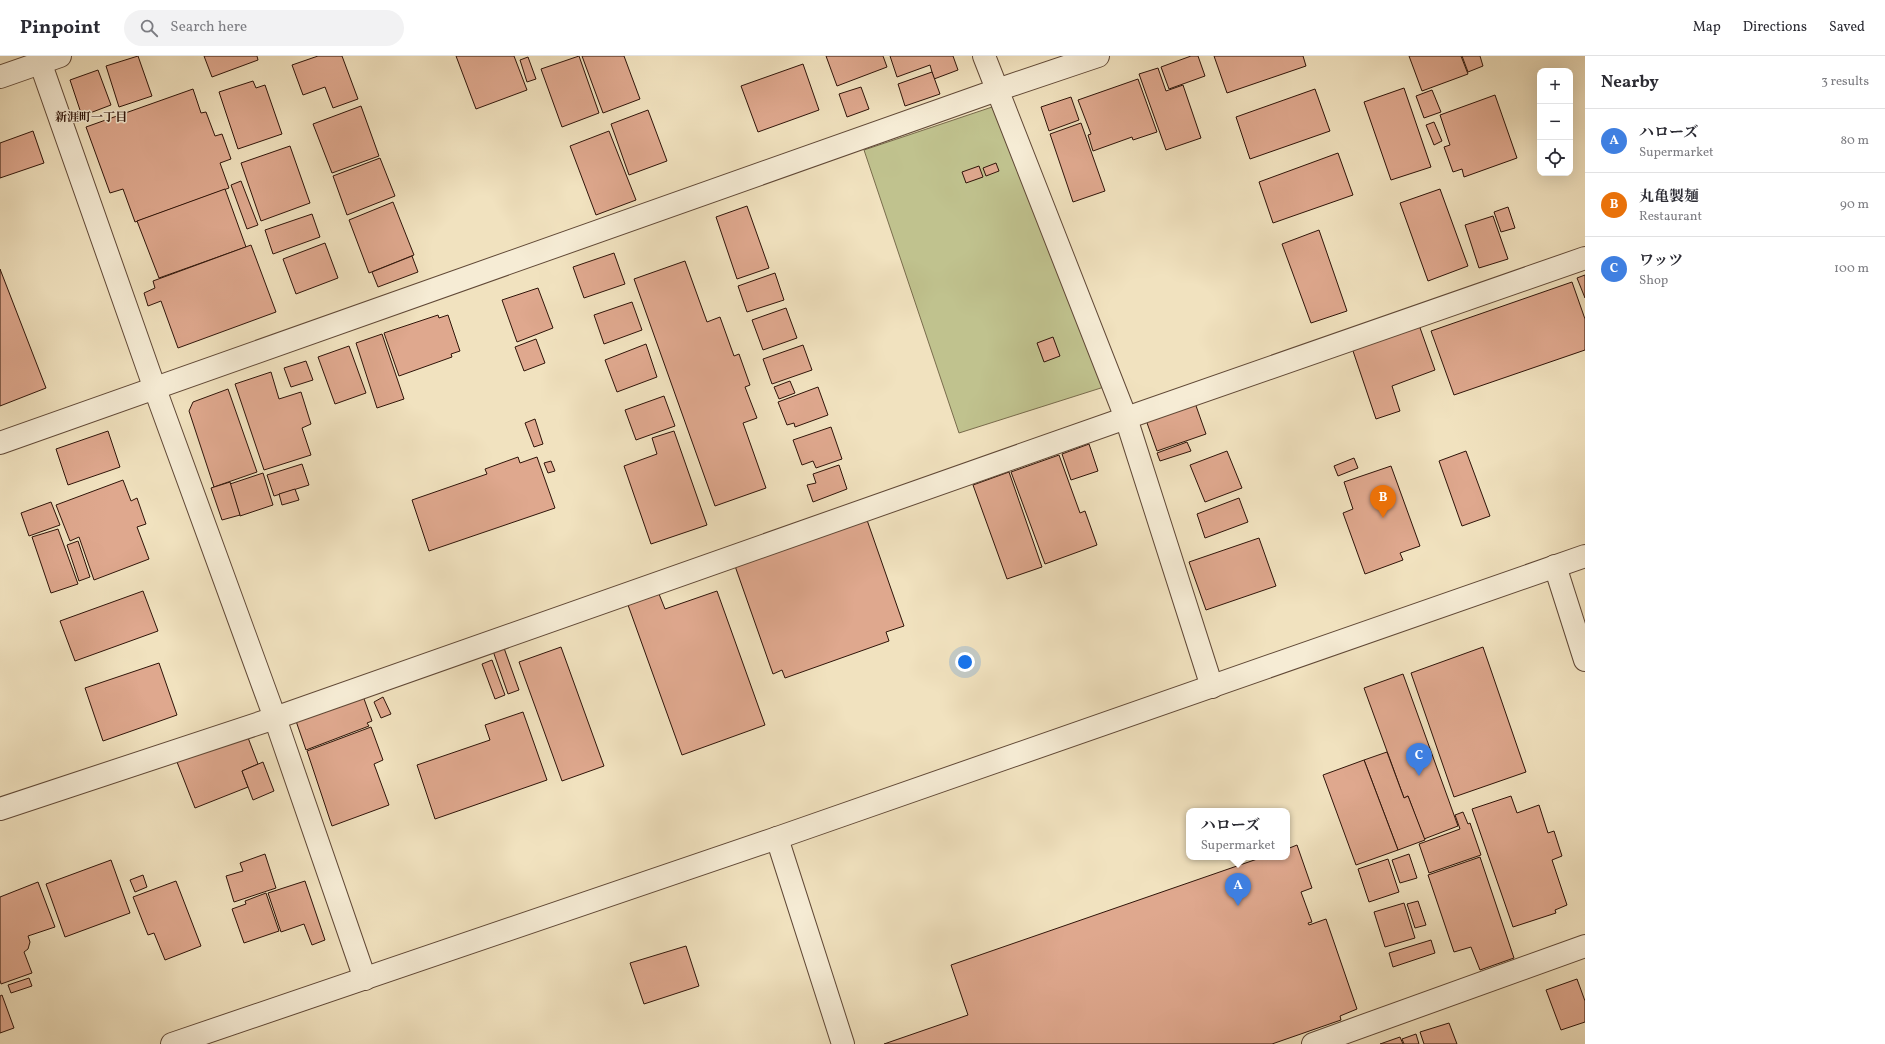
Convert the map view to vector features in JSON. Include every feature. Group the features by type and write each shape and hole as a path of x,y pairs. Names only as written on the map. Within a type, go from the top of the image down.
{"street":[{"path":"984,56 1126,418 1212,687"},
{"path":"0,443 997,90 1098,56"},
{"path":"0,77 46,58 155,389 275,718 365,979"},
{"path":"0,809 275,718 1585,258"},
{"path":"172,1044 777,838 1585,556"},
{"path":"1555,566 1585,660"},
{"path":"777,838 843,1044"},
{"path":"1313,1044 1585,946"}],"green space":[{"path":"1001,104 1104,387 959,433 864,150"}],"building":[{"path":"138,56 152,96 119,107 106,66"},
{"path":"204,56 257,56 258,60 212,77"},
{"path":"318,56 342,56 358,99 333,108 325,87 303,95 292,65"},
{"path":"456,56 514,56 527,90 476,109"},
{"path":"579,56 599,113 562,127 541,69"},
{"path":"582,56 624,56 640,99 603,113"},
{"path":"826,56 883,56 887,67 837,86"},
{"path":"890,56 953,56 958,70 934,79 930,65 897,77"},
{"path":"1191,56 1198,56 1205,76 1169,89 1161,67"},
{"path":"1214,56 1303,56 1306,66 1227,93"},
{"path":"1409,56 1461,56 1468,74 1422,91"},
{"path":"1462,56 1480,56 1483,66 1468,72"},
{"path":"528,57 536,79 527,82 520,60"},
{"path":"803,64 819,110 758,132 741,86"},
{"path":"1158,68 1166,91 1183,85 1201,138 1166,150 1139,74"},
{"path":"98,70 111,105 82,116 70,80"},
{"path":"932,72 940,94 905,106 898,84"},
{"path":"1138,79 1157,132 1133,140 1132,137 1093,151 1088,135 1091,134 1078,100"},
{"path":"253,81 256,88 265,85 282,134 238,149 219,92"},
{"path":"861,87 869,109 847,117 839,94"},
{"path":"1404,88 1431,167 1391,180 1364,102"},
{"path":"193,89 201,113 206,112 215,136 222,134 231,159 220,163 229,188 135,222 123,189 110,193 86,127"},
{"path":"1315,89 1330,131 1250,159 1236,117"},
{"path":"1432,90 1441,112 1424,118 1416,96"},
{"path":"1495,95 1517,158 1464,177 1462,169 1453,172 1444,147 1450,145 1440,115"},
{"path":"1071,97 1079,120 1049,131 1041,107"},
{"path":"361,106 379,156 332,173 313,124"},
{"path":"648,110 667,161 629,175 611,124"},
{"path":"1434,122 1442,141 1434,145 1426,125"},
{"path":"1081,123 1105,191 1073,202 1050,134"},
{"path":"33,131 44,163 0,178 0,143"},
{"path":"609,131 636,200 596,215 570,146"},
{"path":"290,146 310,203 261,221 241,163"},
{"path":"1338,153 1353,195 1273,223 1259,182"},
{"path":"380,158 395,196 347,215 333,176"},
{"path":"996,163 999,171 986,176 983,168"},
{"path":"979,166 983,177 966,183 962,172"},
{"path":"241,181 258,225 247,229 231,185"},
{"path":"225,189 246,247 159,278 137,221"},
{"path":"1440,189 1468,266 1428,281 1400,203"},
{"path":"393,202 414,255 369,273 349,220"},
{"path":"747,206 769,268 737,279 716,217"},
{"path":"1508,207 1515,228 1501,232 1494,212"},
{"path":"312,214 320,237 273,254 265,230"},
{"path":"1493,216 1508,259 1479,268 1465,225"},
{"path":"1319,230 1347,311 1311,323 1282,244"},
{"path":"325,243 338,278 296,294 283,259"},
{"path":"251,245 276,312 178,348 161,301 148,306 144,293 155,288 153,281"},
{"path":"614,253 625,284 584,298 573,267"},
{"path":"412,256 418,272 378,287 372,272"},
{"path":"685,261 707,322 720,317 734,356 739,354 750,385 745,387 757,418 743,423 766,488 715,506 634,279"},
{"path":"0,269 46,388 0,406"},
{"path":"775,273 784,300 747,312 738,286"},
{"path":"1585,275 1585,298 1577,278"},
{"path":"1572,282 1585,319 1585,350 1454,395 1431,331"},
{"path":"538,288 553,328 517,342 502,300"},
{"path":"632,302 642,330 604,344 594,315"},
{"path":"786,308 797,338 763,350 752,320"},
{"path":"438,315 439,318 448,315 460,351 451,354 452,357 399,376 384,333"},
{"path":"1419,325 1435,370 1392,386 1400,411 1376,419 1352,348"},
{"path":"382,334 404,399 377,408 356,343"},
{"path":"1053,337 1060,356 1044,362 1037,343"},
{"path":"536,339 545,363 524,371 515,347"},
{"path":"646,344 657,377 617,392 605,360"},
{"path":"803,345 812,370 772,384 763,359"},
{"path":"349,346 366,393 335,404 318,357"},
{"path":"306,361 313,380 291,387 284,368"},
{"path":"271,372 279,399 301,392 311,424 302,428 311,455 264,470 235,384"},
{"path":"790,381 795,393 779,399 774,387"},
{"path":"818,387 828,415 795,427 794,423 787,425 778,402"},
{"path":"228,389 257,472 214,487 189,411 193,402"},
{"path":"664,396 675,426 636,440 625,410"},
{"path":"1195,403 1206,434 1157,451 1146,420"},
{"path":"535,419 543,444 534,447 525,423"},
{"path":"831,427 842,459 816,468 813,461 802,465 793,440"},
{"path":"108,431 120,467 68,485 56,449"},
{"path":"674,431 707,525 651,544 624,466 657,454 652,438"},
{"path":"1187,442 1191,451 1160,461 1157,453"},
{"path":"1089,444 1098,471 1071,480 1062,454"},
{"path":"1227,451 1242,488 1205,502 1190,465"},
{"path":"1466,451 1490,516 1462,526 1439,461"},
{"path":"1059,455 1080,513 1085,511 1097,545 1045,564 1011,472"},
{"path":"518,457 520,463 537,457 555,508 429,551 412,500 487,474 485,469"},
{"path":"1354,458 1358,468 1338,476 1334,466"},
{"path":"551,461 555,471 548,473 544,463"},
{"path":"302,464 309,485 274,496 267,475"},
{"path":"839,465 847,489 813,502 807,485 816,483 813,474"},
{"path":"1391,466 1420,546 1400,553 1403,560 1365,574 1343,513 1353,509 1344,482"},
{"path":"1009,472 1042,567 1007,579 973,485"},
{"path":"263,473 273,505 240,516 230,484"},
{"path":"123,480 131,501 137,498 146,524 137,527 149,559 94,580 79,537 70,541 56,505"},
{"path":"230,482 240,515 222,520 211,488"},
{"path":"295,489 299,500 282,505 279,494"},
{"path":"1239,498 1248,522 1205,538 1197,514"},
{"path":"51,502 60,525 29,536 21,513"},
{"path":"867,520 904,626 886,632 889,641 785,678 782,670 773,674 735,566"},
{"path":"58,529 78,584 51,593 32,537"},
{"path":"1259,538 1276,586 1206,610 1189,562"},
{"path":"78,541 90,577 79,581 67,545"},
{"path":"143,591 158,631 75,661 60,621"},
{"path":"717,591 765,725 682,755 628,605 659,594 665,609"},
{"path":"561,647 604,766 562,781 519,662"},
{"path":"1483,647 1526,772 1454,797 1411,673"},
{"path":"504,648 519,690 508,694 493,651"},
{"path":"492,660 505,695 495,699 482,664"},
{"path":"159,663 177,715 103,741 85,688"},
{"path":"1403,674 1458,826 1424,839 1408,796 1404,798 1364,688"},
{"path":"363,696 372,721 367,723 369,726 306,750 296,721"},
{"path":"383,697 391,714 381,718 374,702"},
{"path":"523,712 547,780 435,819 417,765 490,740 485,725"},
{"path":"371,727 383,760 374,764 389,805 332,826 307,751"},
{"path":"247,735 258,764 242,771 248,787 195,808 177,762"},
{"path":"1387,752 1404,798 1408,796 1425,840 1398,850 1364,760"},
{"path":"1364,760 1398,850 1356,865 1323,775"},
{"path":"263,762 274,791 253,800 242,771"},
{"path":"1511,796 1517,813 1539,805 1548,833 1554,831 1562,856 1552,860 1567,905 1555,910 1556,913 1513,927 1472,809"},
{"path":"1463,812 1468,824 1470,823 1481,855 1429,873 1419,844 1460,829 1455,815"},
{"path":"1297,845 1312,888 1301,892 1312,922 1308,923 1309,925 1326,919 1357,1009 1340,1016 1341,1020 1272,1044 884,1044 968,1015 951,965 1254,860 1290,860 1290,848"},
{"path":"265,854 276,888 234,902 226,876 243,871 240,863"},
{"path":"1409,854 1417,878 1400,883 1392,860"},
{"path":"1480,857 1514,958 1480,970 1471,947 1454,952 1428,875"},
{"path":"1388,859 1399,892 1369,902 1358,869"},
{"path":"111,860 130,913 65,937 46,884"},
{"path":"143,875 147,887 135,892 130,880"},
{"path":"176,881 201,946 165,960 154,933 148,935 133,897"},
{"path":"305,881 325,940 312,945 304,924 281,932 268,893"},
{"path":"38,882 55,927 28,936 30,942 28,949 24,952 32,973 1,984 0,897"},
{"path":"266,893 279,931 244,943 232,909 246,904 245,901"},
{"path":"1418,901 1426,925 1415,928 1407,904"},
{"path":"1404,903 1415,938 1385,947 1374,912"},
{"path":"1431,940 1435,953 1393,967 1389,953"},
{"path":"686,946 699,986 644,1004 630,963"},
{"path":"29,978 32,986 11,993 8,985"},
{"path":"1577,979 1585,1001 1585,1022 1561,1030 1546,990"},
{"path":"2,995 14,1028 0,1033 0,996"},
{"path":"1449,1023 1457,1044 1424,1044 1420,1032"},
{"path":"1416,1034 1419,1044 1404,1044 1402,1039"},
{"path":"1400,1037 1403,1044 1380,1044"}],"place":[{"name":"丸亀製麺","path":"1383,518"},
{"name":"ワッツ","path":"1419,776"},
{"name":"ハローズ","path":"1238,906"}],"district":[{"name":"新涯町一丁目","path":"91,117"}]}
